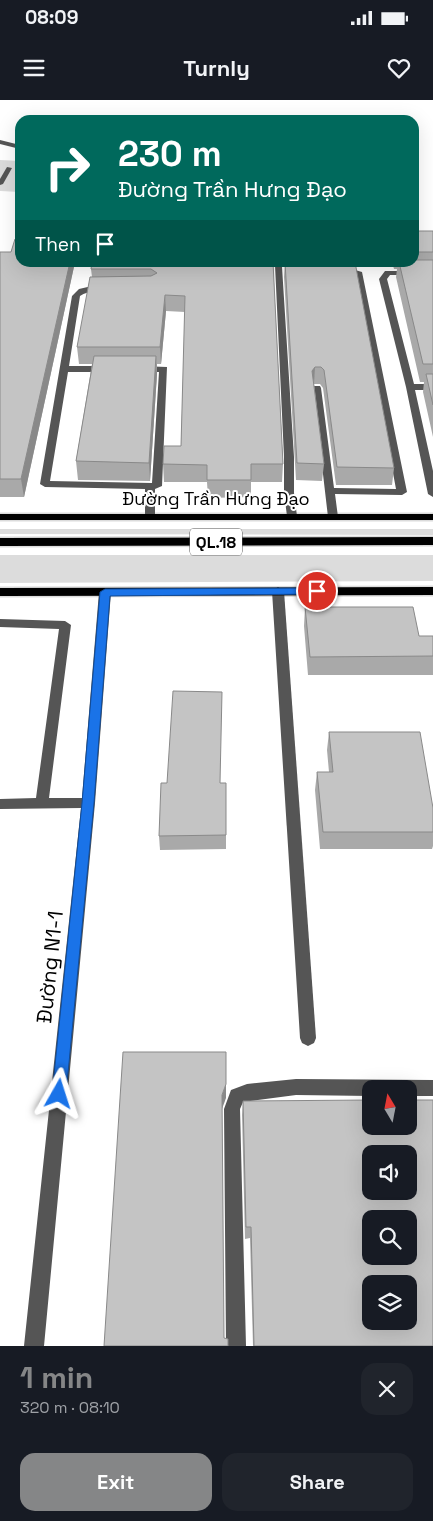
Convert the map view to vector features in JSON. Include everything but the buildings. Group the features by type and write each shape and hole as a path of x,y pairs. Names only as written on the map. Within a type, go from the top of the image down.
{"highway":[{"name":"QL.18","path":"0,542 433,541"}],"main road":[{"name":"Đường Trần Hưng Đạo","path":"0,517 433,517"},
{"path":"0,592 433,591"}],"street":[{"path":"0,142 15,146"},
{"path":"2,183 2,175 9,168"},
{"path":"279,267 289,457 289,492 292,516"},
{"path":"330,491 402,492 357,270 347,268"},
{"path":"432,488 410,387 383,279 388,272 433,272"},
{"path":"110,289 85,290 77,294 66,369 45,484 157,486 164,369 134,369"},
{"path":"66,369 115,369"},
{"path":"410,387 433,387"},
{"path":"317,388 333,517"},
{"path":"150,486 150,517"},
{"path":"278,591 308,1038"},
{"name":"Đường N1-1","path":"34,1346 88,803 105,592"},
{"path":"0,623 65,624 42,804"},
{"path":"0,804 88,803"},
{"path":"236,1346 232,1108 237,1096 247,1092 296,1087 433,1088"}],"shaded area":[{"path":"0,160 15,161 15,192 0,191"},
{"path":"0,529 433,529 433,535 0,534"},
{"path":"0,555 433,555 433,581 0,583"}],"route":[{"path":"59,1094 88,803 105,592 317,591"}]}
